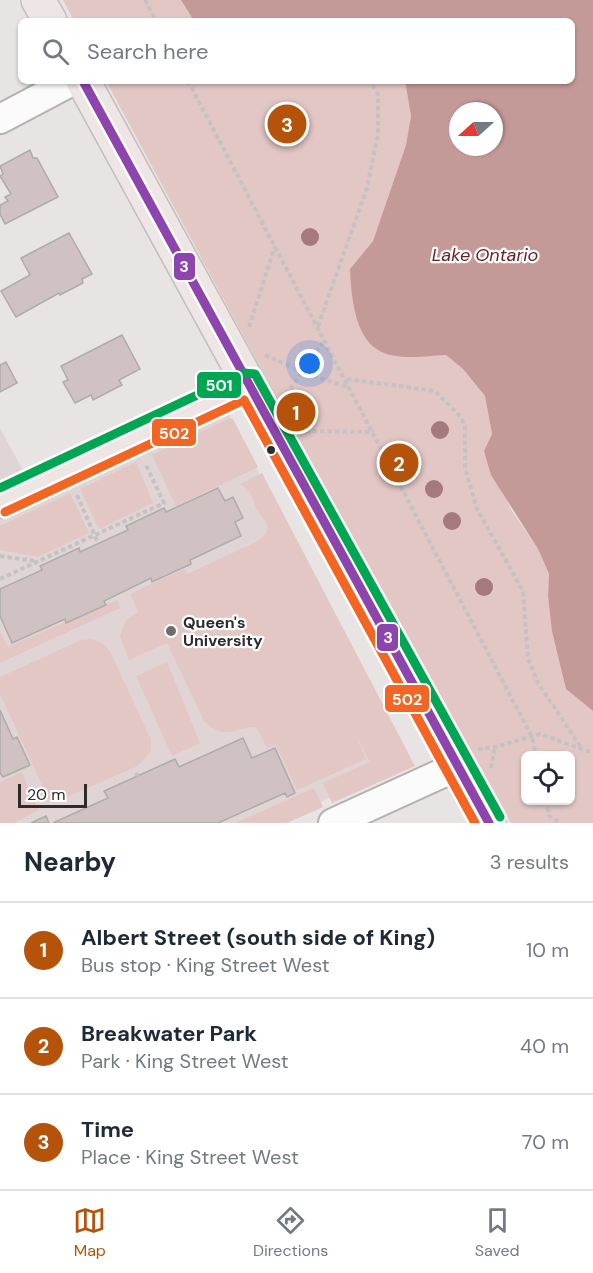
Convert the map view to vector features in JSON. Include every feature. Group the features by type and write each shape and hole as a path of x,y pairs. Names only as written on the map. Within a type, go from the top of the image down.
{"main road":[{"path":"38,0 48,18"},
{"path":"85,84 489,823"},
{"path":"0,501 249,384"}],"street":[{"path":"0,119 66,84"},
{"path":"333,823 458,766"}],"path":[{"path":"145,0 154,18"},
{"path":"150,18 152,14"},
{"path":"190,84 532,737 535,751"},
{"path":"318,326 367,188 378,134 378,94 372,84"},
{"path":"247,333 275,246"},
{"path":"282,400 325,339"},
{"path":"256,351 302,372 351,388"},
{"path":"346,379 435,390 461,417 465,427 465,468 477,509 523,591 528,659 543,690 582,749"},
{"path":"298,431 374,432"},
{"path":"0,579 164,503 142,455"},
{"path":"74,489 98,543"},
{"path":"0,556 36,561"},
{"path":"495,747 540,734 593,753"},
{"path":"547,805 549,816 561,823"}],"shaded area":[{"path":"63,0 181,0 192,18 72,18"},
{"path":"108,84 406,84 411,116 406,145 373,241 350,269 406,356 446,355 463,369 485,396 492,434 484,451 512,511 538,549 549,574 548,596 566,689 593,711 593,823 511,823 392,612"},
{"name":"Queen's University","path":"228,413 409,761 275,823 0,823 0,428 39,500"},
{"path":"230,418 233,419 258,467 176,506 152,455"},
{"path":"136,462 153,503 99,529 80,489"},
{"path":"262,473 415,766 332,803 323,783 370,762 356,735 366,759 297,790 276,745 267,748 256,727 224,732 218,731 204,721 167,643 129,660 120,636 126,620 138,612 130,594 184,569 187,574 263,537 267,524 255,506 250,492 240,484"},
{"path":"70,493 89,533 38,557 0,550 0,526"},
{"path":"117,600 120,608 0,663 0,631 8,647"},
{"path":"92,639 102,643 110,651 151,740 151,751 138,766 53,803 49,800 0,694 0,677 81,640"},
{"path":"167,662 200,743 172,756 136,676"},
{"path":"22,772 38,810 14,823 0,823 0,782"},
{"path":"314,788 323,807 287,823 235,823"}],"water":[{"name":"Lake Ontario","path":"181,0 593,0 593,711 566,689 552,631 548,596 549,574 538,549 491,475 484,451 492,434 485,396 463,369 446,355 393,356 378,350 364,335 355,313 350,269 373,241 406,145 411,116 406,84 575,84 575,18 192,18"}],"building":[{"path":"30,150 33,158 37,158 58,197 5,224 0,214 0,205 8,201 5,197 11,194 0,176 3,174 0,166"},
{"path":"69,233 92,274 82,279 83,283 60,295 59,293 16,317 1,291 30,275 21,258"},
{"path":"122,335 140,369 119,380 122,385 93,400 91,395 75,403 63,382 68,380 61,366"},
{"path":"6,362 17,383 0,392 0,365"},
{"path":"218,488 225,501 233,497 243,518 235,522 241,536 190,560 191,564 152,582 151,578 104,601 106,605 66,623 65,619 12,643 0,616 0,589 42,570 40,566 79,548 80,552 128,530 126,526 164,508 166,512"},
{"path":"0,710 13,739 17,737 30,765 3,777 0,773"},
{"path":"243,738 252,758 275,748 295,793 287,797 285,793 218,823 53,823 108,798 104,791 175,759 179,767"},
{"path":"46,816 49,823 31,823"}],"transit line":[{"name":"3","path":"85,84 489,823"},
{"name":"501","path":"0,488 244,373 255,374 500,817"},
{"name":"502","path":"5,512 244,400 475,823"}],"place":[{"name":"Time","path":"287,124"},
{"name":"Albert Street (south side of King)","path":"296,412"},
{"name":"Breakwater Park","path":"399,463"},
{"name":"Queen's University","path":"171,631"}]}
